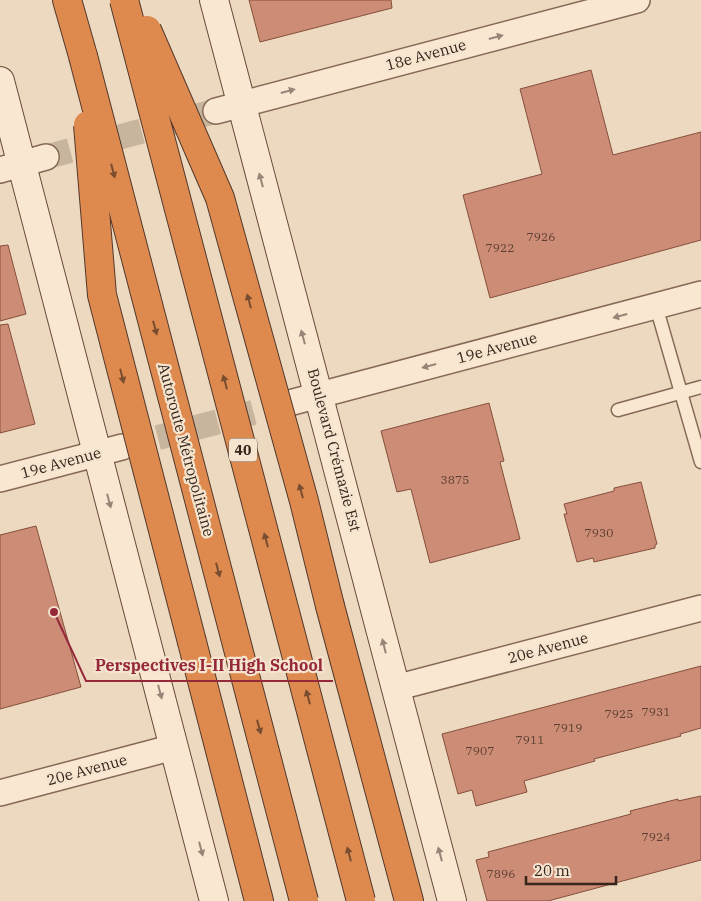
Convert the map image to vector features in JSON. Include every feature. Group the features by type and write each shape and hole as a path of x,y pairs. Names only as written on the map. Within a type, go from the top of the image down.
{"highway":[{"name":"Autoroute Métropolitaine","path":"67,0 304,901"},
{"name":"40","path":"124,0 361,901"},
{"path":"133,0 220,198 304,501 408,901"},
{"path":"83,56 102,295 258,901"}],"main road":[{"name":"Boulevard Crémazie Est","path":"214,0 229,107 319,395 452,901"},
{"path":"0,81 22,164 109,450 174,747 214,901"}],"street":[{"name":"18e Avenue","path":"229,107 637,0"},
{"name":"19e Avenue","path":"293,402 701,294"},
{"name":"19e Avenue","path":"0,479 109,450"},
{"name":"20e Avenue","path":"395,688 701,608"},
{"name":"20e Avenue","path":"0,793 174,747"}],"lane":[{"path":"656,306 701,462"},
{"path":"618,410 701,388"}],"building":[{"path":"249,0 391,0 392,8 260,42"},
{"path":"591,70 613,155 701,132 701,240 490,298 463,195 542,174 520,89"},
{"path":"8,245 26,314 0,321 0,246"},
{"path":"8,324 35,424 0,433 0,325"},
{"path":"489,403 504,461 500,462 520,539 430,563 411,489 397,492 381,431"},
{"path":"641,482 657,544 655,548 594,562 593,558 577,562 564,514 567,514 564,504 614,491 614,488"},
{"path":"36,526 81,687 0,709 0,535"},
{"path":"701,666 701,728 680,734 681,736 594,759 595,761 524,781 527,792 476,806 472,790 458,794 442,734"},
{"path":"701,796 701,860 548,901 487,901 476,860 489,857 488,852 631,814 630,811 678,799 678,801"}],"tunnel":[{"path":"46,157 216,111"},
{"path":"122,447 293,402"}],"place":[{"name":"Perspectives I-II High School","path":"54,612"}]}
